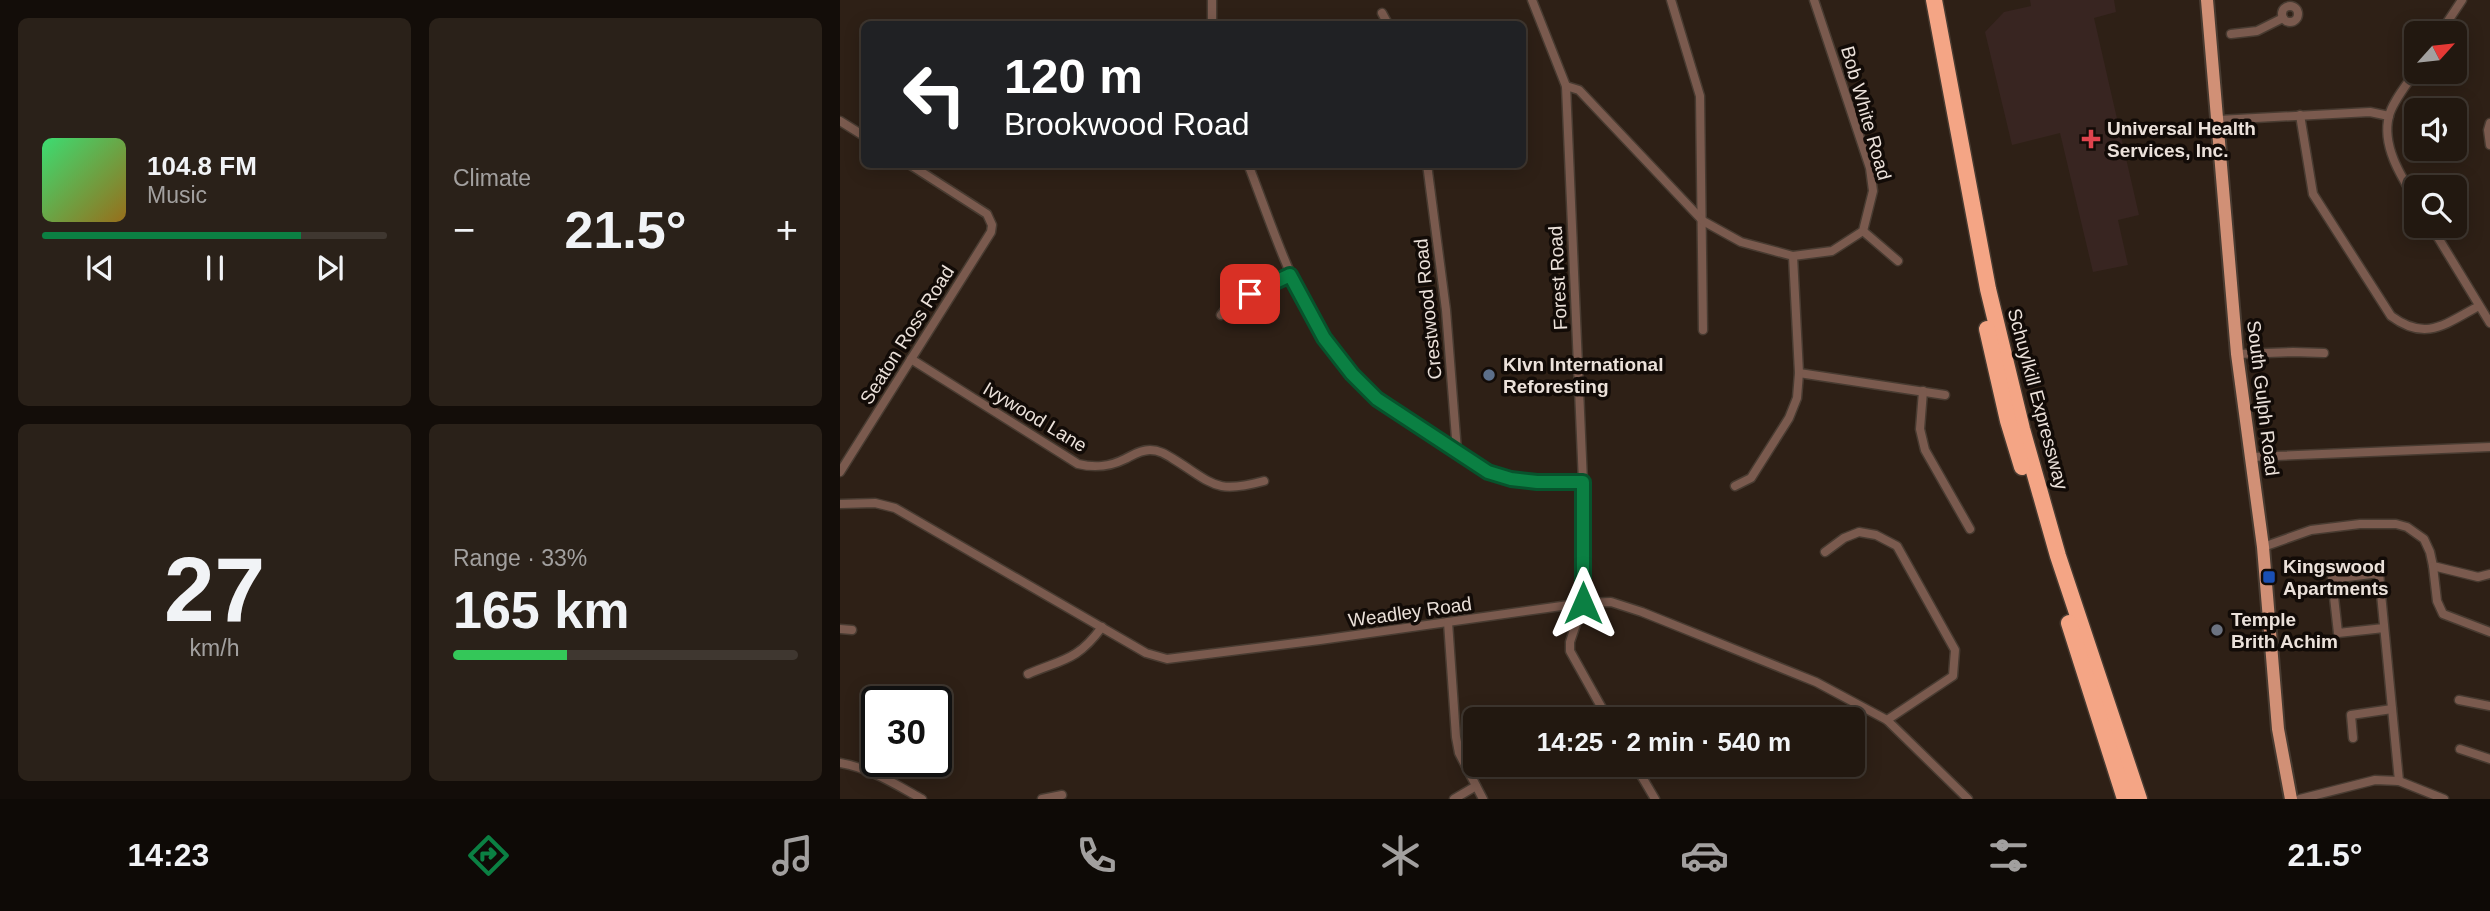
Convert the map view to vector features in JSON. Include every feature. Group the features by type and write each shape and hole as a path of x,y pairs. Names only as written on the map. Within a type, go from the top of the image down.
{"highway":[{"name":"Schuylkill Expressway","path":"1927,0 1984,317 2005,409 2125,799"},
{"name":"Schuylkill Expressway","path":"1934,0 1987,289 2022,429 2058,555 2139,799"}],"main road":[{"name":"South Gulph Road","path":"2207,0 2237,354 2263,547 2278,729 2291,799"}],"street":[{"path":"1212,0 1212,21"},
{"name":"Forest Road","path":"1532,0 1566,86 1583,482 1583,603 1570,642 1570,651 1601,707"},
{"path":"1671,0 1700,96 1703,330"},
{"name":"Bob White Road","path":"1814,0 1870,168 1873,191 1863,231"},
{"path":"2447,21 2457,2"},
{"path":"2280,5 2296,8 2298,13 2292,22 2283,18 2280,5"},
{"path":"1382,13 1386,21"},
{"path":"2231,34 2257,31 2283,18"},
{"path":"2404,181 2397,169 2389,139 2389,116 2408,84"},
{"path":"1566,86 1579,90 1703,221 1741,242 1793,256 1832,251 1863,231 1898,261"},
{"path":"2218,120 2370,111 2389,116"},
{"path":"2301,115 2313,194 2391,316 2406,327 2429,329 2479,306"},
{"path":"840,121 861,134"},
{"path":"2490,123 2490,145"},
{"name":"Seaton Ross Road","path":"840,472 991,232 992,225 987,214 915,168"},
{"path":"1250,168 1290,275 1324,338 1352,374 1377,399 1488,472 1511,479 1537,482 1583,482"},
{"name":"Crestwood Road","path":"1428,168 1446,310 1457,451"},
{"path":"2438,238 2490,323"},
{"path":"1735,486 1751,478 1789,418 1797,398 1799,373 1793,256"},
{"path":"1221,315 1229,304 1290,275"},
{"path":"2237,354 2324,354"},
{"name":"Ivywood Lane","path":"911,359 1078,464 1089,467 1110,466 1136,453 1151,450 1165,454 1221,487 1237,488 1264,481"},
{"path":"1799,373 1945,395"},
{"path":"1923,391 1920,429 1925,450 1970,529"},
{"path":"2251,457 2490,447"},
{"name":"Weadley Road","path":"840,504 876,503 895,508 1146,653 1167,659 1583,603 1611,602 1642,611 1816,682 1887,720 1968,799"},
{"path":"2263,547 2311,530 2360,524 2396,524 2407,527 2424,539 2430,552 2437,601 2444,614 2490,632"},
{"path":"1825,552 1844,538 1859,532 1876,535 1897,546 1955,650 1953,676 1887,720"},
{"path":"2433,566 2478,577 2490,574"},
{"path":"2385,628 2338,633 2332,579 2379,573 2385,628 2399,781"},
{"path":"1448,622 1459,753 1483,799"},
{"path":"1028,674 1074,657 1091,642 1102,627"},
{"path":"840,629 852,630"},
{"path":"2459,700 2490,706"},
{"path":"2353,738 2351,715 2392,709"},
{"path":"2460,749 2490,759"},
{"path":"840,763 874,773 922,799"},
{"path":"1642,777 1655,799"},
{"path":"2300,799 2375,780 2399,781 2444,799"},
{"path":"1454,799 1476,786"},
{"path":"1042,799 1062,795"}],"shaded area":[{"name":"Universal Health Services, Inc.","path":"2030,0 2114,0 2116,12 2094,18 2139,215 2118,220 2128,265 2093,272 2060,133 2012,145 1985,32 2004,12 2031,6"}],"place":[{"name":"Universal Health Services, Inc.","path":"2091,139"},
{"name":"Klvn International Reforesting","path":"1489,375"},
{"name":"Kingswood Apartments","path":"2269,577"},
{"name":"Temple Brith Achim","path":"2217,630"}],"route":[{"path":"1250,294 1290,275 1324,338 1352,374 1377,399 1488,472 1511,479 1537,482 1583,482 1583,603"}]}
